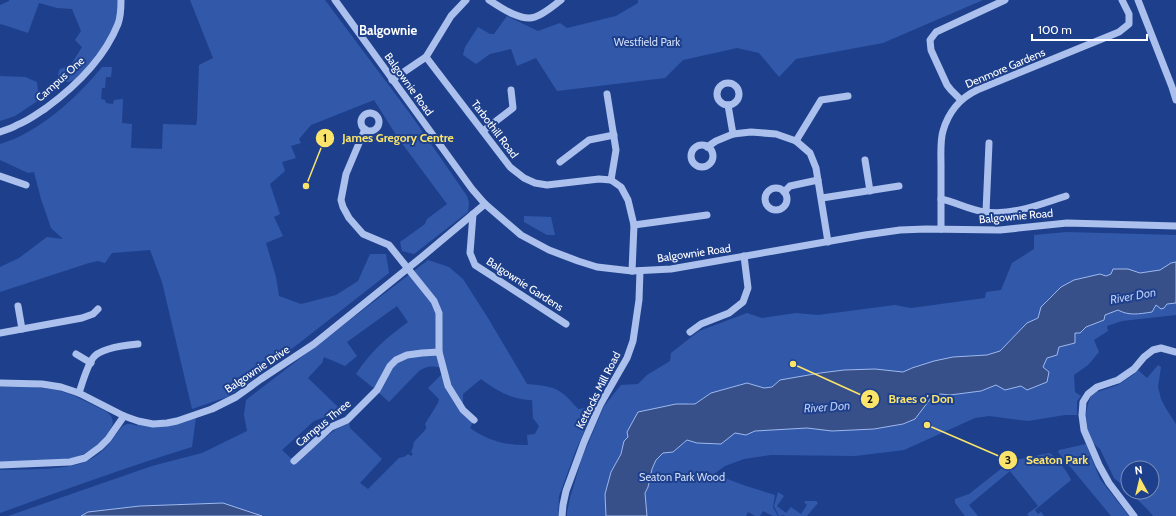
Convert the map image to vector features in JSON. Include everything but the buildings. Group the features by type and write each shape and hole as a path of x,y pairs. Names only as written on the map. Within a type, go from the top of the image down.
{"street":[{"name":"Campus One","path":"0,132 33,117 57,100 83,76 99,58 110,40 121,12 121,0"},
{"name":"Balgownie Road","path":"335,0 472,190 485,204 521,235 549,250 597,267 632,271 671,269 887,231 912,229 1000,230 1067,223 1176,226"},
{"path":"392,80 426,56 450,16 466,0"},
{"path":"489,0 506,10 528,19 536,17 561,0"},
{"path":"961,100 947,85 931,50 930,40 936,32 1006,0"},
{"name":"Denmore Gardens","path":"941,229 942,133 948,118 961,100 968,94 977,90 1119,32 1129,24 1129,14 1122,0"},
{"path":"1138,0 1174,86 1176,100"},
{"name":"Tarbothill Road","path":"426,56 510,167 524,178 535,183 548,185 599,179 611,180"},
{"path":"483,131 513,108 511,90"},
{"path":"607,94 616,150 611,180 621,187 628,200 634,225 632,271"},
{"path":"796,141 821,100 848,96"},
{"path":"728,106 733,134"},
{"path":"365,129 346,174 341,200 343,208 362,234 389,245 434,301 439,313 439,352 448,386 463,410 474,420"},
{"path":"707,147 716,141 733,134 751,132 776,134 796,141 810,153 816,168 828,242"},
{"path":"560,162 589,140 614,135"},
{"path":"986,212 989,143"},
{"path":"865,160 870,191"},
{"path":"0,176 26,185"},
{"path":"784,192 790,186 818,180"},
{"path":"822,198 899,186"},
{"path":"941,198 967,208 986,212 1004,212 1014,211 1066,196"},
{"name":"Balgownie Drive","path":"0,383 42,384 61,387 124,416 146,423 167,423 197,414 227,402 314,344 485,204"},
{"name":"Balgownie Gardens","path":"473,214 470,253 475,265 566,324"},
{"path":"634,225 707,215"},
{"path":"690,332 701,324 729,313 743,302 748,288 744,256"},
{"name":"Kettocks Mill Road","path":"562,516 566,491 584,442 600,405 627,358 633,342 640,271"},
{"path":"18,306 22,329"},
{"path":"0,333 82,318 93,314 98,309"},
{"path":"78,394 93,358 100,352 138,344"},
{"path":"1134,516 1109,483 1099,465 1084,430 1082,415 1083,402 1088,394 1097,387 1118,380 1134,369 1144,357 1153,350 1161,348 1176,352"},
{"name":"Campus Three","path":"294,461 331,427 347,420 376,390 390,366 396,360 407,355 439,352"},
{"path":"76,354 91,363"},
{"path":"0,465 70,462 85,458 100,448 114,432 124,416"}],"green space":[{"path":"9,0 121,0 118,24 83,76 69,82 61,82 58,72 60,69 70,66 82,47 75,40 81,31 72,9 57,8 39,3 28,33 1,24 0,25 0,5"},
{"path":"190,0 325,0 411,115 467,196 469,203 468,212 414,254 402,251 400,242 425,224 427,219 447,204 398,138 374,100 311,125 299,139 301,143 291,146 296,158 282,162 285,171 270,184 280,214 274,217 283,236 266,243 276,277 279,296 301,304 336,295 358,281 370,254 386,254 389,273 257,376 227,397 192,409 162,282 150,250 112,253 105,263 98,261 89,263 0,292 0,267 19,258 47,237 63,239 51,228 34,172 28,173 0,160 0,144 28,132 56,113 82,90 102,67 112,67 111,77 106,77 105,88 102,88 101,99 105,100 106,103 113,104 114,100 123,99 122,123 132,124 131,148 162,149 163,124 196,125 199,65 213,58"},
{"name":"Westfield Park","path":"638,0 983,0 883,43 796,59 779,77 759,53 737,48 683,60 665,78 557,91 536,58 517,66 511,49 490,54 476,64 463,55 465,47 478,27 490,34 494,34 507,16 538,31 560,23 567,28 616,16 638,3"},
{"path":"0,76 25,77 37,82 39,100 15,116 0,121"},
{"path":"524,216 551,217 555,235 547,235 524,222"},
{"path":"1067,232 1176,235 1176,262 1171,263 1160,270 1140,273 1128,269 1106,276 1100,274 1074,280 1061,287 1048,299 1041,307 1038,318 1027,323 1000,351 987,355 953,357 912,368 903,372 875,369 844,370 780,380 772,387 764,388 747,383 711,393 695,404 689,403 628,437 624,441 621,453 611,472 605,494 606,516 567,516 570,498 582,458 604,406 621,385 638,384 647,375 670,361 671,353 699,331 747,313 762,318 796,313 818,315 895,305 911,308 985,298 986,292 1001,290 1012,263 1034,249 1034,235"},
{"path":"428,260 449,267 463,279 527,384 556,389 566,396 578,409 595,407 576,450 559,496 558,516 262,516 223,503 140,506 89,512 81,516 8,516 152,466 202,453 247,431 244,415 246,400","holes":["397,306 408,322 379,345 367,358 356,374 389,402 422,369 431,366 443,368 444,372 428,388 439,399 425,424 426,429 414,442 411,452 413,454 411,456 408,454 399,458 368,489 360,483 382,459 350,428 349,421 294,461 282,450 314,421 339,412 338,407 308,378 322,363 324,357 345,366 357,356 347,342","481,379 511,397 532,400 533,418 539,426 535,434 527,435 528,445 505,443 490,439 470,428 474,420 463,410 463,394"]},
{"name":"Seaton Park Wood","path":"1176,303 1176,315 1122,321 1107,326 1108,331 1094,340 1099,352 1088,365 1074,375 1075,392 1081,396 1077,401 1077,415 1065,415 1028,421 989,416 975,418 904,450 855,456 771,455 744,459 725,466 714,474 775,495 773,507 778,516 773,516 763,511 760,516 755,516 748,512 746,516 647,516 645,493 656,460 663,453 673,452 687,440 697,443 735,433 746,435 755,431 807,428 832,431 874,429 903,424 915,419 931,398 940,394 950,395 981,391 996,385 1005,390 1021,386 1042,367 1047,358 1058,347 1075,343 1075,333 1080,333 1086,327 1104,320 1105,315 1118,309 1134,314 1151,312 1157,305 1164,308 1167,304"},
{"path":"1158,365 1161,367 1158,387 1161,399 1176,424 1176,516 1153,516 1138,500 1160,500 1160,460 1120,460 1120,483 1114,478 1100,449 1093,443 1087,429 1086,413 1091,396 1097,392 1118,385 1138,370 1147,378"},
{"path":"0,387 34,387 58,390 75,396 107,412 112,419 112,426 100,442 89,451 70,459 0,462"},
{"path":"196,417 192,447 0,513 0,470 47,469 72,466 91,459 101,452 110,443 120,428 126,424 137,426 138,424"},
{"path":"1086,444 1100,479 1129,516 1111,516 1058,452 1059,450"},
{"path":"1049,453 1052,454 1062,465 1071,480 1035,510 1038,514 1041,512 1044,516 1029,516 1027,514 1038,506 1010,471 969,505 978,516 965,516 955,503 955,499 969,494 1011,461"},
{"path":"778,492 784,496 777,506 786,513 791,507 801,514 807,505 804,502 805,501 816,501 818,503 807,516 779,516 774,506"}],"water":[{"name":"River Don","path":"1176,262 1176,303 1167,304 1161,309 1156,305 1152,312 1130,314 1118,310 1105,315 1104,320 1086,327 1080,333 1075,333 1075,343 1059,347 1057,355 1047,358 1043,367 1049,372 1047,382 1027,390 1021,386 1005,390 996,385 981,391 950,395 940,394 931,398 915,419 903,424 874,429 832,431 807,428 755,431 746,435 735,433 721,444 697,443 687,440 673,452 663,453 656,460 645,493 647,516 606,516 605,494 611,472 621,454 624,441 628,437 627,432 638,412 676,404 695,404 711,393 747,383 764,388 772,387 780,380 844,370 875,369 903,372 934,361 953,357 987,355 1000,351 1027,323 1038,318 1041,307 1061,287 1074,280 1100,274 1106,276 1111,274 1113,269 1128,269 1140,273 1160,270 1171,263"},
{"path":"223,503 262,516 81,516 88,512 140,506"}],"place":[{"name":"James Gregory Centre","path":"306,186"},
{"name":"Braes o' Don","path":"793,364"},
{"name":"Seaton Park","path":"927,425"}],"district":[{"name":"Balgownie","path":"388,30"}]}
